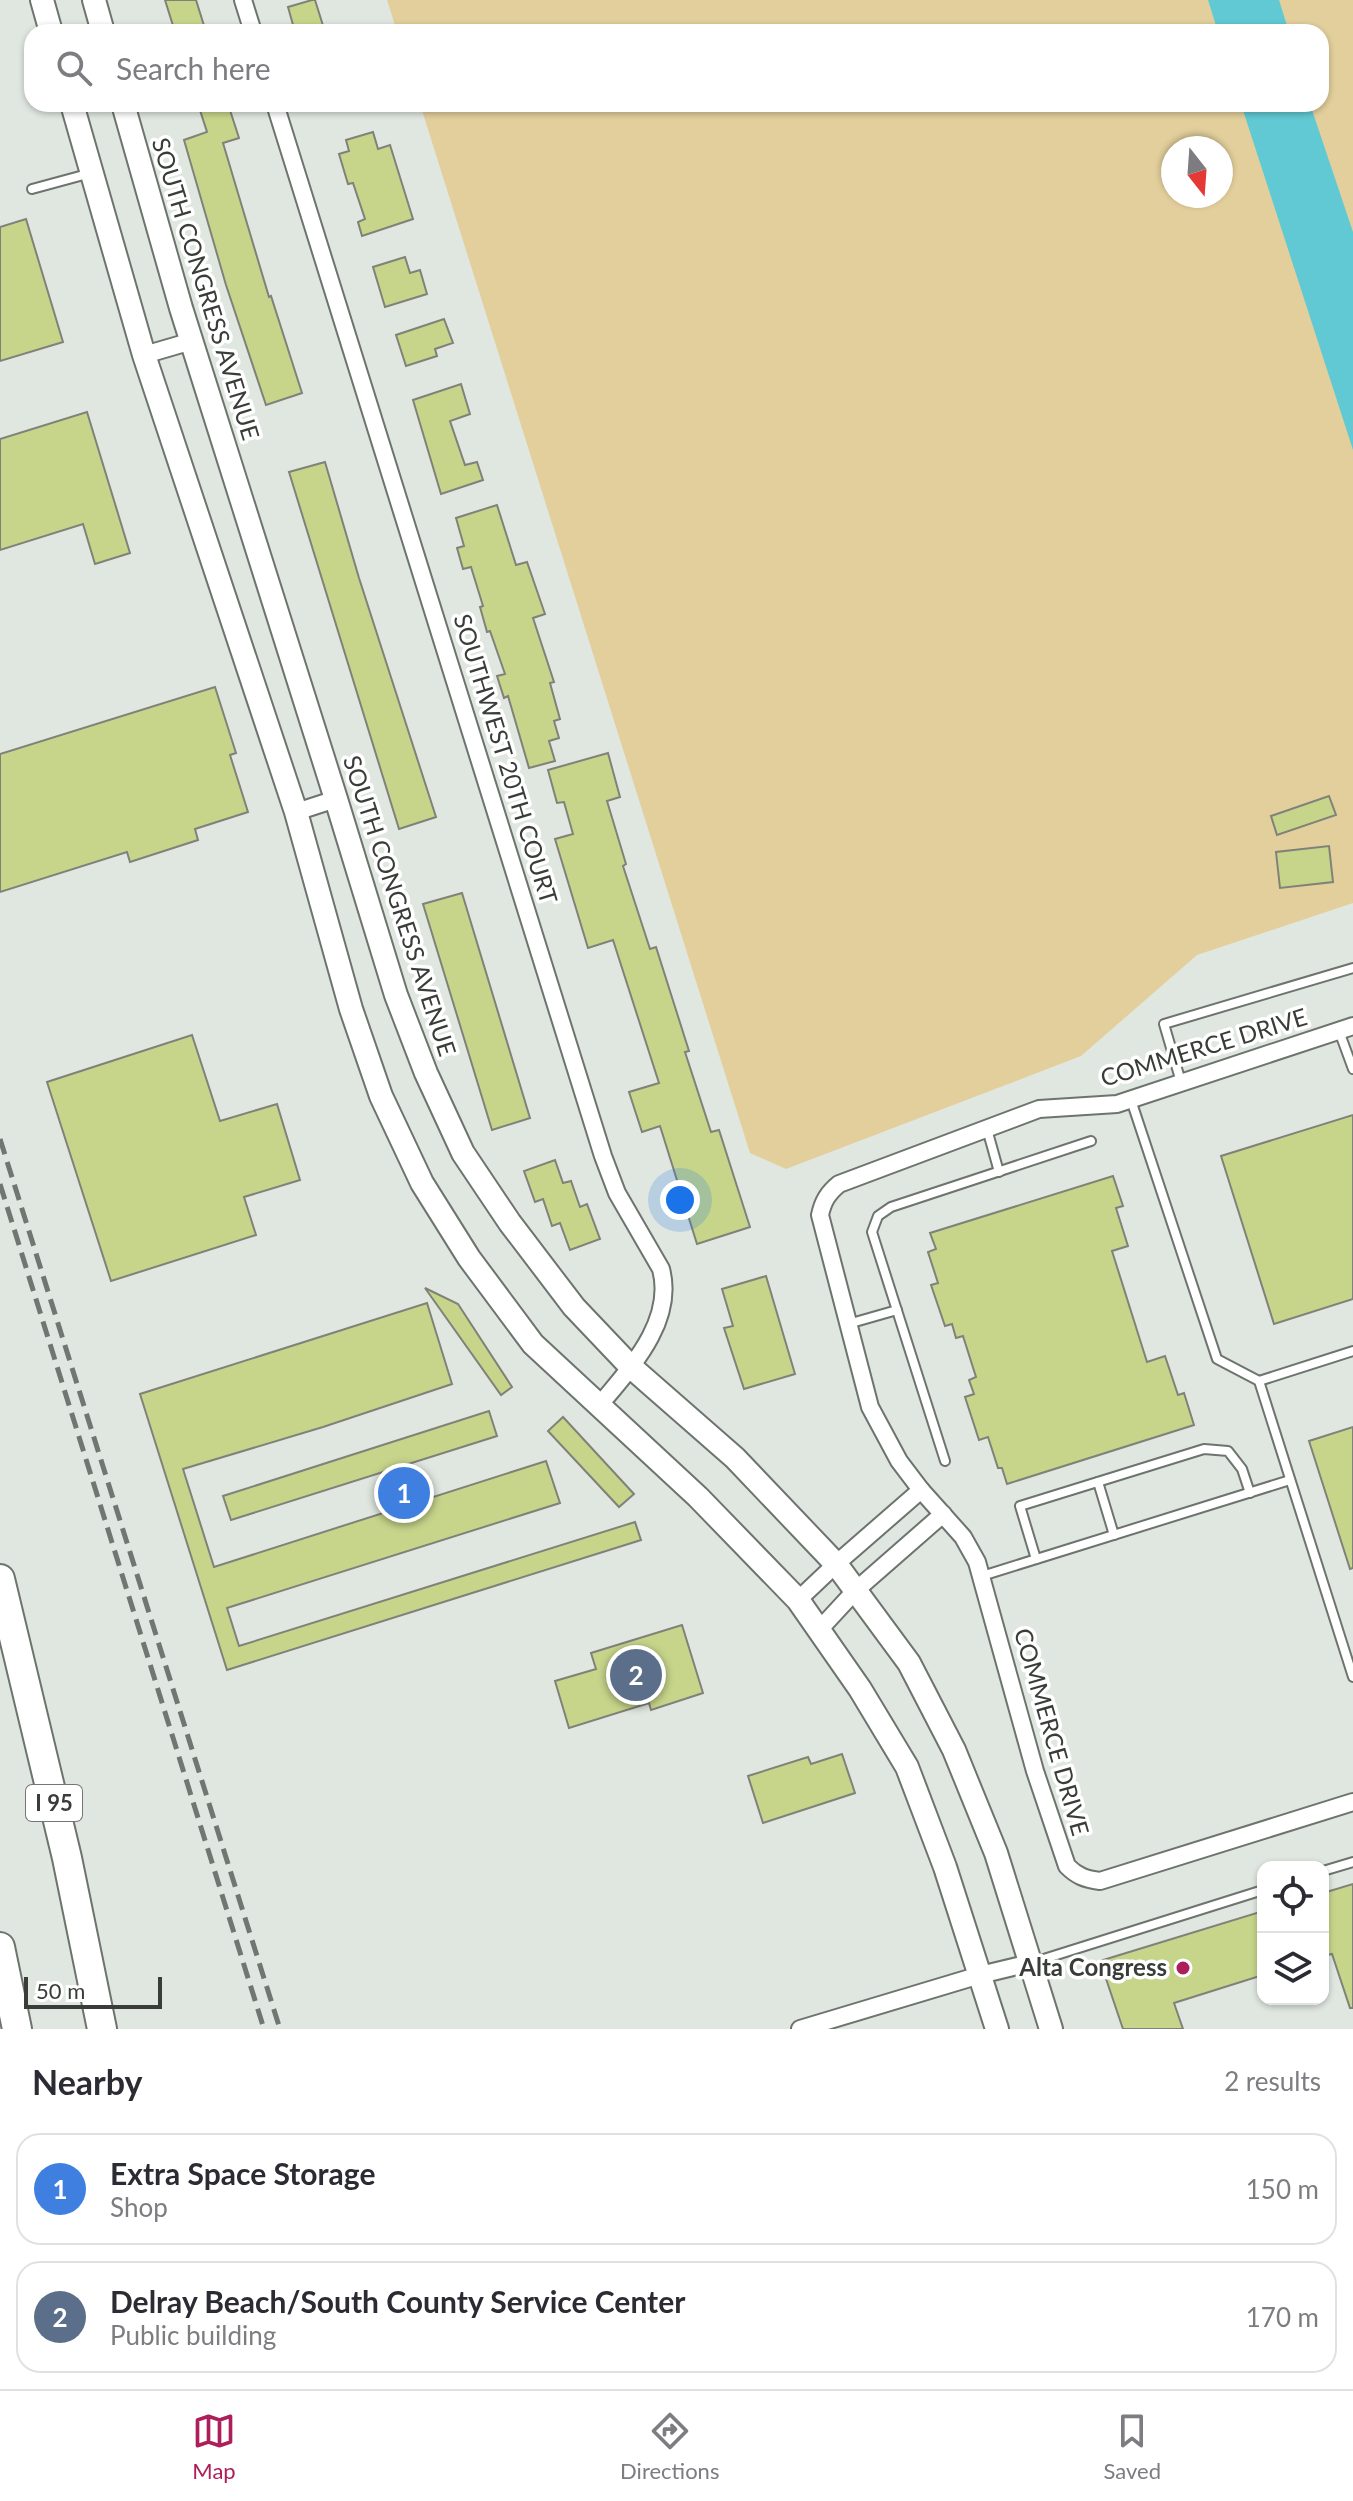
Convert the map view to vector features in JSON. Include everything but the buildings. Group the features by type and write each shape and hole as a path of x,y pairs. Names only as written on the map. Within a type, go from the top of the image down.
{"highway":[{"name":"I 95","path":"0,1579 67,1858 102,2029"},
{"path":"0,1947 17,2029"}],"main road":[{"path":"42,0 49,24"},
{"path":"94,0 101,24"},
{"path":"74,112 144,355 296,812 351,1009 381,1096 422,1183 469,1258 533,1344 698,1497 798,1600 860,1689 907,1767 945,1867 997,2029"},
{"name":"SOUTH CONGRESS AVENUE","path":"125,112 192,341 396,995 426,1073 463,1153 510,1223 574,1307 631,1367 735,1458 836,1564 909,1663 954,1750 996,1853 1051,2029"}],"street":[{"path":"243,0 250,24"},
{"name":"SOUTHWEST 20TH COURT","path":"277,112 603,1156 617,1193 661,1269 665,1283 663,1311 631,1367 598,1407"},
{"path":"144,355 192,341"},
{"path":"296,812 336,799"},
{"name":"COMMERCE DRIVE","path":"1346,1028 1131,1100 1104,1106 1072,1105 1039,1109 839,1184 829,1192 820,1215 870,1407 899,1461 971,1549 982,1576 1035,1771 1067,1866 1087,1880 1100,1881 1353,1802"},
{"path":"798,1600 921,1490"},
{"path":"819,1630 855,1591 943,1514"},
{"path":"800,2029 1030,1963"}],"lane":[{"path":"32,189 92,173"},
{"path":"1181,1082 1164,1024 1353,968"},
{"path":"1346,1028 1353,1069"},
{"path":"1131,1100 1217,1359 1259,1381 1353,1677"},
{"path":"987,1129 999,1172"},
{"path":"945,1461 872,1232 878,1216 891,1207 1091,1141"},
{"path":"848,1324 897,1310"},
{"path":"1259,1381 1353,1351"},
{"path":"1036,1559 1020,1506 1204,1449 1228,1451 1242,1469 1250,1493"},
{"path":"982,1576 1290,1480"},
{"path":"1098,1482 1114,1535"},
{"path":"1329,1869 1353,1862"},
{"path":"1030,1963 1257,1892"}],"shaded area":[{"path":"387,0 1353,0 1353,903 1197,955 1081,1056 786,1169 750,1153 423,112 1329,112 1329,24 394,24"}],"water":[{"path":"1208,0 1279,0 1286,24 1216,24"},
{"path":"1244,112 1313,112 1353,232 1353,450"}],"railway":[{"path":"0,1139 280,2029"},
{"path":"0,1184 264,2029"}],"place":[{"name":"Extra Space Storage","path":"404,1493"},
{"name":"Delray Beach/South County Service Center","path":"636,1675"},
{"name":"Alta Congress","path":"1183,1968"}]}
